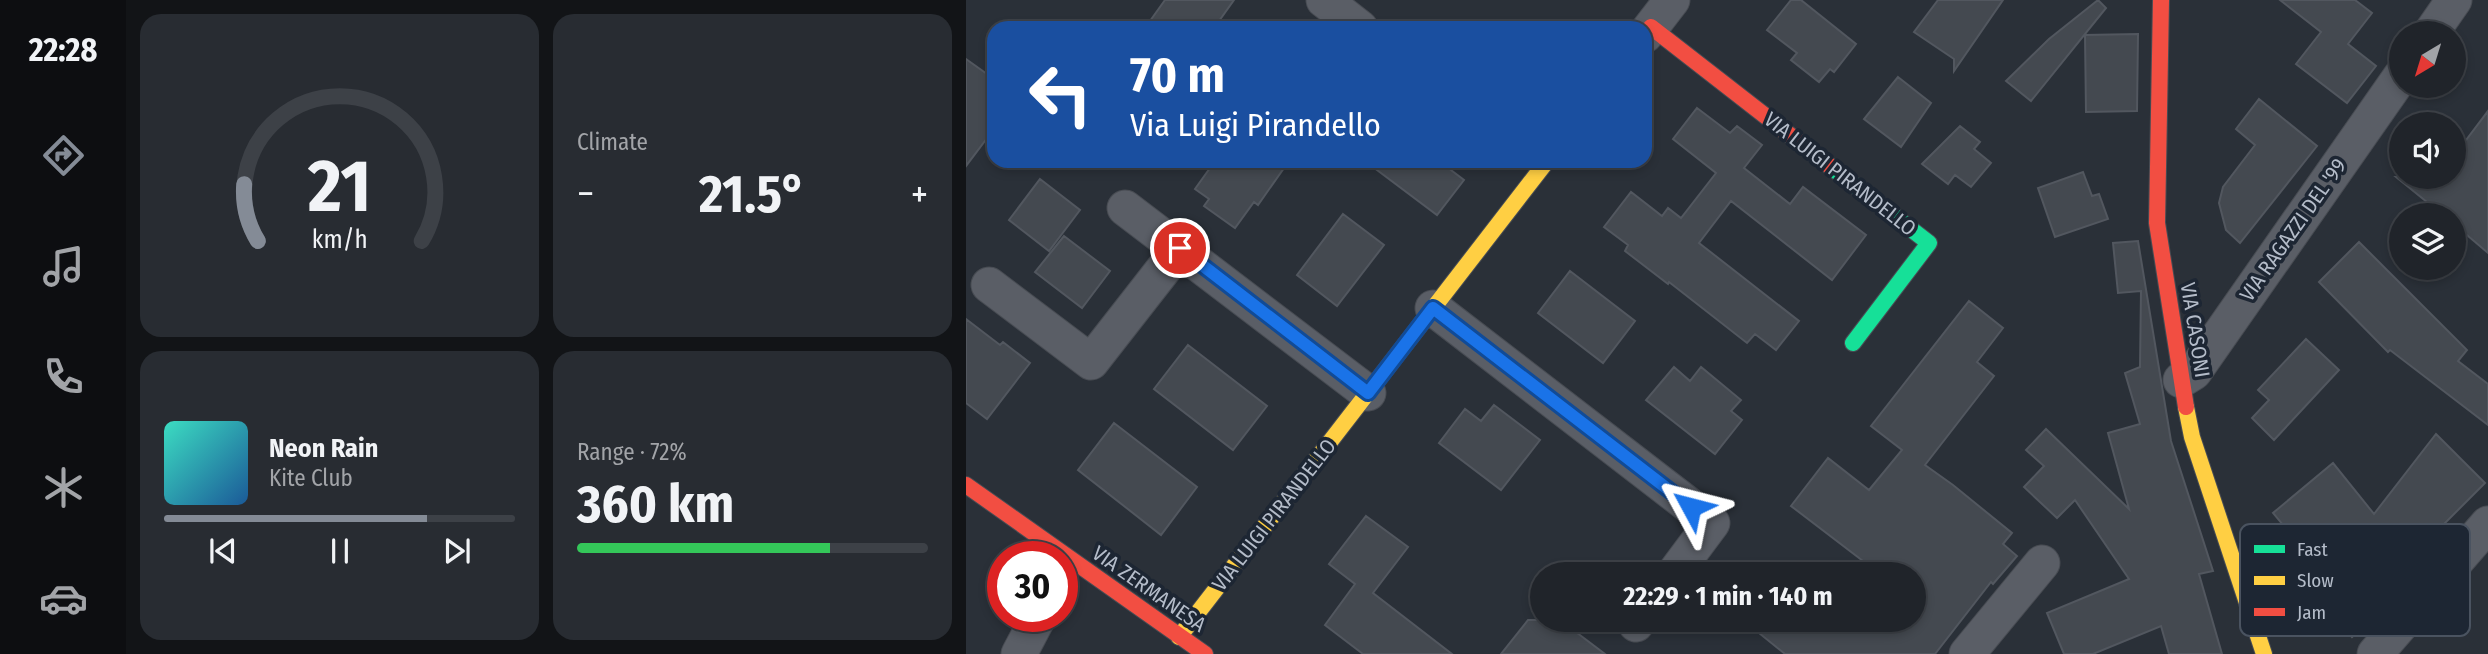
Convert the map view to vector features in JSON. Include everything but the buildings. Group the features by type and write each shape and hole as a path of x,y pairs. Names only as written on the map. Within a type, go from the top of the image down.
{"street":[{"path":"1324,0 1351,21"},
{"name":"VIA CASONI","path":"2161,0 2157,223 2192,437 2240,582"},
{"path":"2439,21 2454,0"},
{"name":"VIA LUIGI PIRANDELLO","path":"1656,20 1930,243 1853,343"},
{"name":"VIA RAGAZZI DEL '99","path":"2181,380 2194,372 2389,93"},
{"name":"VIA LUIGI PIRANDELLO","path":"1179,636 1433,308 1536,168"},
{"path":"1125,208 1368,393"},
{"path":"989,285 1091,362 1180,248"},
{"path":"1433,308 1712,523 1683,562"},
{"name":"VIA ZERMANESA","path":"966,485 1037,541"},
{"path":"2470,545 2488,524"},
{"path":"1976,649 2042,563"},
{"name":"VIA ZERMANESA","path":"1078,572 1205,654"},
{"path":"1019,654 1031,632"},
{"name":"VIA CASONI","path":"2258,636 2264,654"},
{"path":"2375,654 2391,636"}],"traffic: fast":[{"path":"1831,167 1929,243 1853,343"}],"traffic: slow":[{"path":"1179,637 1542,168"},
{"path":"2186,407 2192,437 2240,582"},
{"path":"2258,636 2264,654"}],"traffic: jam":[{"path":"2161,0 2157,223 2186,407"},
{"path":"1652,28 1831,167"},
{"path":"966,485 1205,654"}],"route":[{"path":"1180,248 1368,393 1433,308 1691,507"}]}
